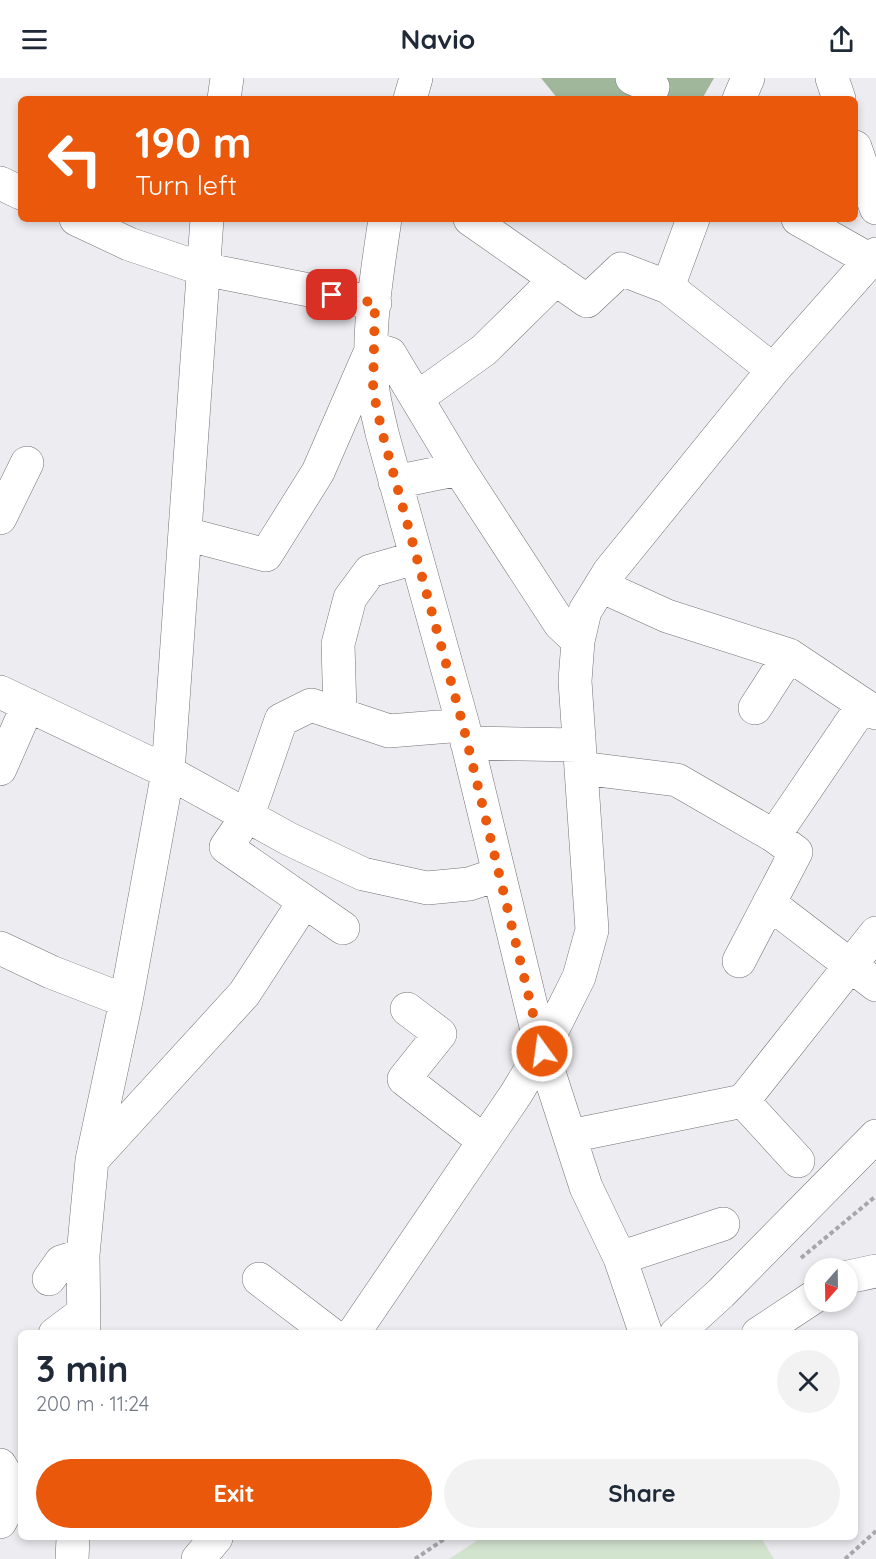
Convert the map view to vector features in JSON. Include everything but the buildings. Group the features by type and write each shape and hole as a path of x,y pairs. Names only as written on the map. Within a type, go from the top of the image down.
{"street":[{"path":"224,96 227,78"},
{"path":"411,96 416,78"},
{"path":"632,78 653,87 648,96"},
{"path":"740,96 748,78"},
{"path":"832,78 838,96"},
{"path":"858,156 876,208"},
{"path":"0,183 18,192"},
{"path":"82,222 129,244 203,269 375,303"},
{"path":"66,1330 84,1323 83,1255 92,1160 126,1001 168,772 207,222"},
{"path":"385,222 375,303 372,348 373,390 415,558 465,734 542,1051 586,1187 620,1258 645,1330"},
{"path":"475,222 587,301 621,269 668,286 773,370"},
{"path":"668,286 692,222"},
{"path":"357,1330 542,1051 579,977 592,930 575,681 578,641 585,611 609,572 773,370 873,257 804,222"},
{"path":"417,398 484,350 556,279"},
{"path":"186,534 266,555 318,472 372,348"},
{"path":"372,348 390,354 459,469 560,624 578,641"},
{"path":"0,518 27,463"},
{"path":"395,482 459,469"},
{"path":"340,713 338,644 350,598 370,571 415,558"},
{"path":"601,586 668,616 789,655 870,709 774,836"},
{"path":"755,708 789,655"},
{"path":"0,769 14,698 168,772 289,839 363,874 427,888 470,884 499,874"},
{"path":"343,928 226,847 248,815 281,720 311,705 389,731 465,734 580,756 677,780 774,836 796,852 739,961"},
{"path":"92,1160 244,994 304,902"},
{"path":"769,903 851,963 876,985"},
{"path":"570,1136 743,1101 876,933"},
{"path":"0,948 51,972 126,1001"},
{"path":"407,1009 440,1034 404,1079 484,1141"},
{"path":"743,1101 798,1161"},
{"path":"680,1330 721,1293 876,1136"},
{"path":"620,1258 723,1224"},
{"path":"49,1279 61,1262 83,1255"},
{"path":"858,1275 876,1272"},
{"path":"259,1279 326,1330"},
{"path":"764,1330 804,1304"},
{"path":"0,1522 12,1483"},
{"path":"72,1559 73,1540"},
{"path":"198,1559 214,1540"}],"path":[{"path":"845,1559 876,1531"},
{"path":"415,1559 443,1540"}],"green space":[{"path":"541,78 714,78 704,96 556,96"},
{"path":"478,1540 762,1540 774,1559 449,1559"}],"route":[{"path":"332,295 375,303 372,348 373,390 382,432 463,725 542,1051"}]}
